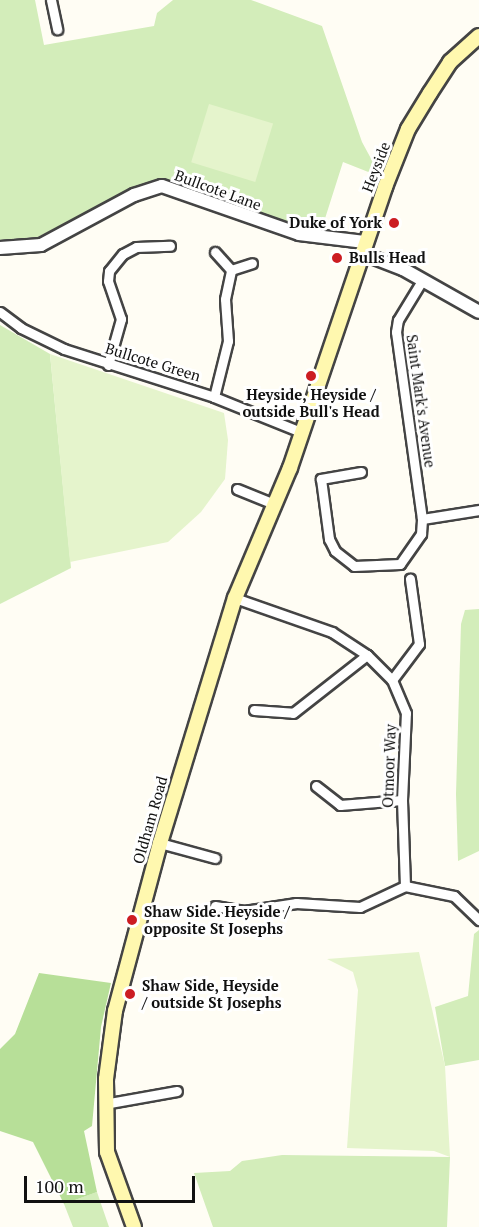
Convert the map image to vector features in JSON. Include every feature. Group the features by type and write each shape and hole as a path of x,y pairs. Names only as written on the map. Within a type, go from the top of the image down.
{"main road":[{"name":"Heyside","path":"302,432 363,248 408,129 450,62 479,36"},
{"name":"Oldham Road","path":"134,1227 107,1152 104,1104 115,1011 160,843 235,598 302,432"}],"street":[{"path":"51,0 57,29"},
{"name":"Bullcote Lane","path":"0,248 41,245 134,195 162,186 298,234 363,248 423,279 479,312"},
{"path":"108,365 121,319 108,281 114,263 136,247 170,246"},
{"path":"215,252 231,270"},
{"path":"231,270 252,262"},
{"path":"214,397 228,341 225,299 231,270"},
{"name":"Saint Mark's Avenue","path":"361,472 321,479 329,539 347,563 362,567 399,564 421,534 422,519 396,332 398,320 423,279"},
{"name":"Bullcote Green","path":"0,312 42,339 108,365 214,397 302,432"},
{"path":"237,489 274,504"},
{"path":"422,519 479,510"},
{"path":"392,680 419,645 410,579"},
{"name":"Otmoor Way","path":"235,598 332,632 367,655 392,680 406,713 402,800 405,885"},
{"path":"254,710 293,713 367,655"},
{"path":"316,786 340,805 402,800"},
{"path":"160,843 215,858"},
{"path":"215,906 244,911 296,903 360,907 405,885 454,897 479,920"},
{"path":"104,1104 177,1091"}],"green space":[{"path":"0,0 35,0 44,45 154,26 157,13 173,0 251,0 322,26 362,142 381,177 343,162 322,228 293,224 160,182 124,192 38,237 0,240"},
{"path":"209,104 273,124 255,182 191,162"},
{"path":"0,325 50,354 71,568 0,604"},
{"path":"50,354 224,413 228,440 225,479 201,512 168,542 70,562"},
{"path":"479,609 479,851 458,861 456,794 461,624 465,610"},
{"path":"479,930 479,1060 445,1066 435,1007 468,996 474,934"},
{"path":"419,952 445,1066 450,1157 434,1151 347,1148 358,990 353,972 327,959"},
{"path":"39,973 111,983 101,1027 92,1126 84,1131 97,1192 64,1204 33,1142 0,1131 0,1049 15,1034"},
{"path":"282,1155 450,1157 447,1227 213,1227 194,1173 230,1171 242,1161"},
{"path":"97,1192 109,1227 73,1227 64,1204"}],"place":[{"name":"Duke of York","path":"394,223"},
{"name":"Bulls Head","path":"337,258"},
{"name":"Heyside, Heyside / outside Bull's Head","path":"311,376"},
{"name":"Shaw Side. Heyside / opposite St Josephs","path":"132,920"},
{"name":"Shaw Side, Heyside / outside St Josephs","path":"130,994"}]}
